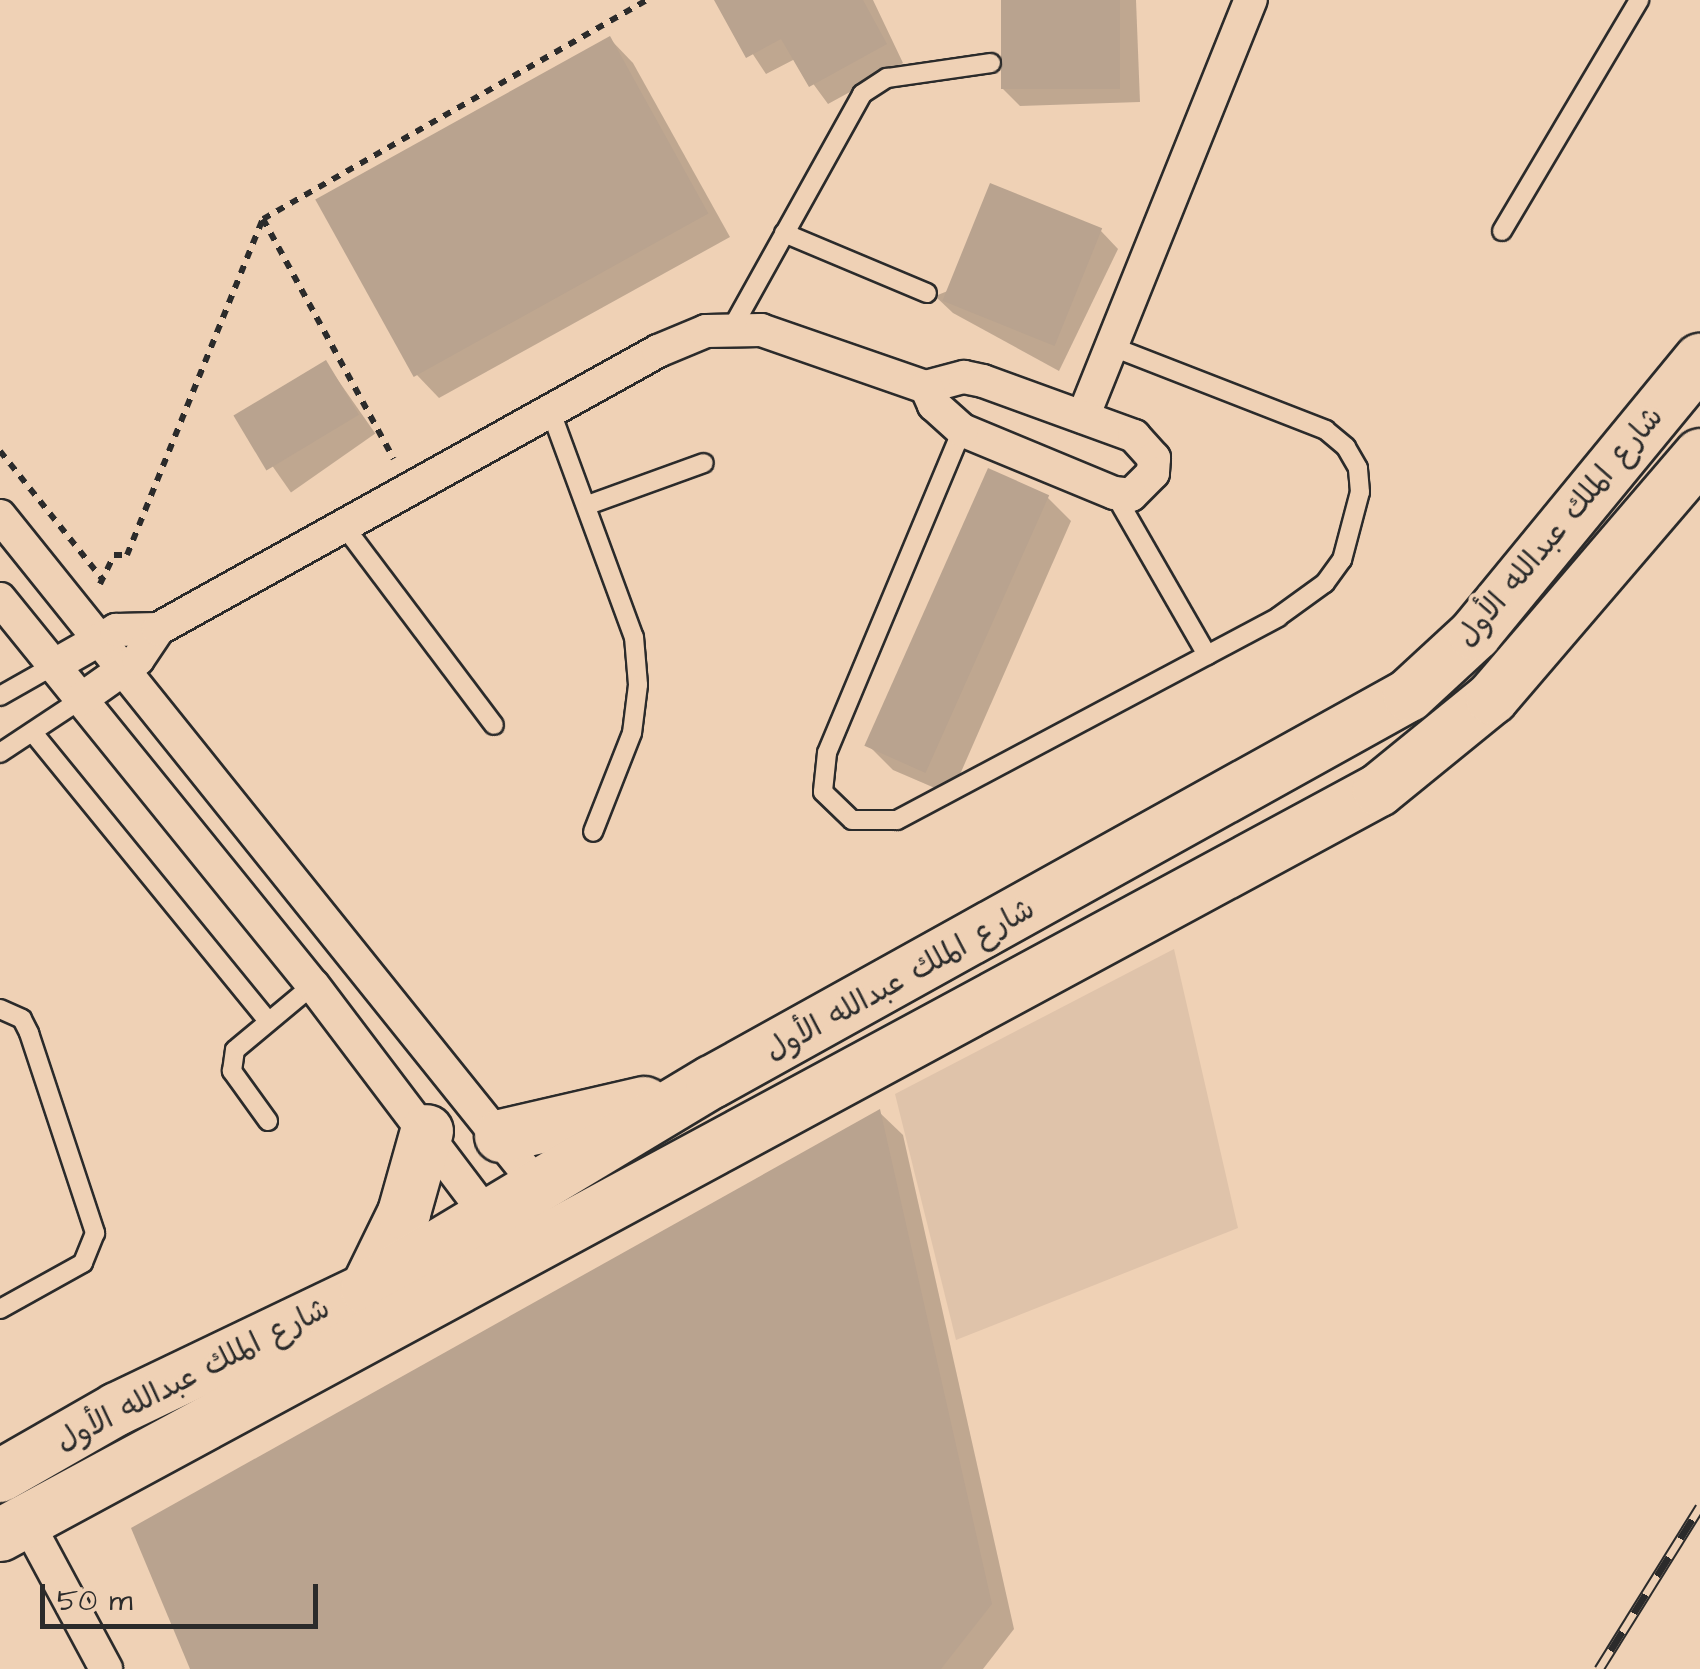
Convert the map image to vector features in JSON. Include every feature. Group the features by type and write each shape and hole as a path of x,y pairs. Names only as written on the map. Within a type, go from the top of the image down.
{"main road":[{"name":"شارع الملك عبدالله الأول","path":"553,1204 712,1082 1409,695 1475,634 1700,360"},
{"name":"شارع الملك عبدالله الأول","path":"13,1529 553,1204 1419,763 1492,698 1700,455"},
{"path":"501,1136 712,1082"},
{"path":"367,1289 404,1213 427,1131"},
{"name":"شارع الملك عبدالله الأول","path":"0,1476 117,1408 367,1289 501,1234"}],"street":[{"path":"1084,417 1251,0"},
{"path":"80,700 124,670 158,628 681,339 732,328 789,338 926,387 964,377 1134,436 1154,458 1144,488 1114,493 962,430 934,405 926,387"},
{"path":"0,516 553,1204"},
{"path":"0,599 313,985 427,1131 501,1234"},
{"path":"52,666 91,631 158,628"},
{"path":"313,985 352,954"},
{"path":"13,1529 106,1669"}],"lane":[{"path":"1502,231 1640,0"},
{"path":"732,328 853,106 874,84 991,62"},
{"path":"784,233 928,292"},
{"path":"962,430 827,753 823,792 834,809 874,824 897,820 1207,655 1325,583 1354,533 1358,468 1326,430 1113,347"},
{"path":"551,412 634,637 638,686 632,733 593,832"},
{"path":"588,505 704,463"},
{"path":"1114,493 1207,655"},
{"path":"344,526 494,725"},
{"path":"0,696 52,666"},
{"path":"0,753 80,700"},
{"path":"34,734 268,1021"},
{"path":"268,1121 231,1060 268,1021 313,985"},
{"path":"0,1009 22,1019 29,1033 95,1233 83,1264 0,1309"}],"path":[{"path":"91,631 102,579 114,555 128,554 263,219 647,0"},
{"path":"263,219 411,490"},
{"path":"0,451 102,579"}],"shaded area":[{"path":"1174,949 1238,1228 956,1340 895,1094"}],"building":[{"path":"714,0 863,0 887,44 809,87 781,39 746,58"},
{"path":"1001,0 1120,0 1120,89 1001,89"},
{"path":"610,36 708,214 414,377 315,199"},
{"path":"990,183 1102,228 1055,346 942,301"},
{"path":"326,360 359,415 266,470 233,416"},
{"path":"988,468 1049,495 926,773 864,746"},
{"path":"880,1109 992,1604 941,1669 190,1669 131,1528"}],"railway":[{"path":"1599,1669 1700,1507"}]}
